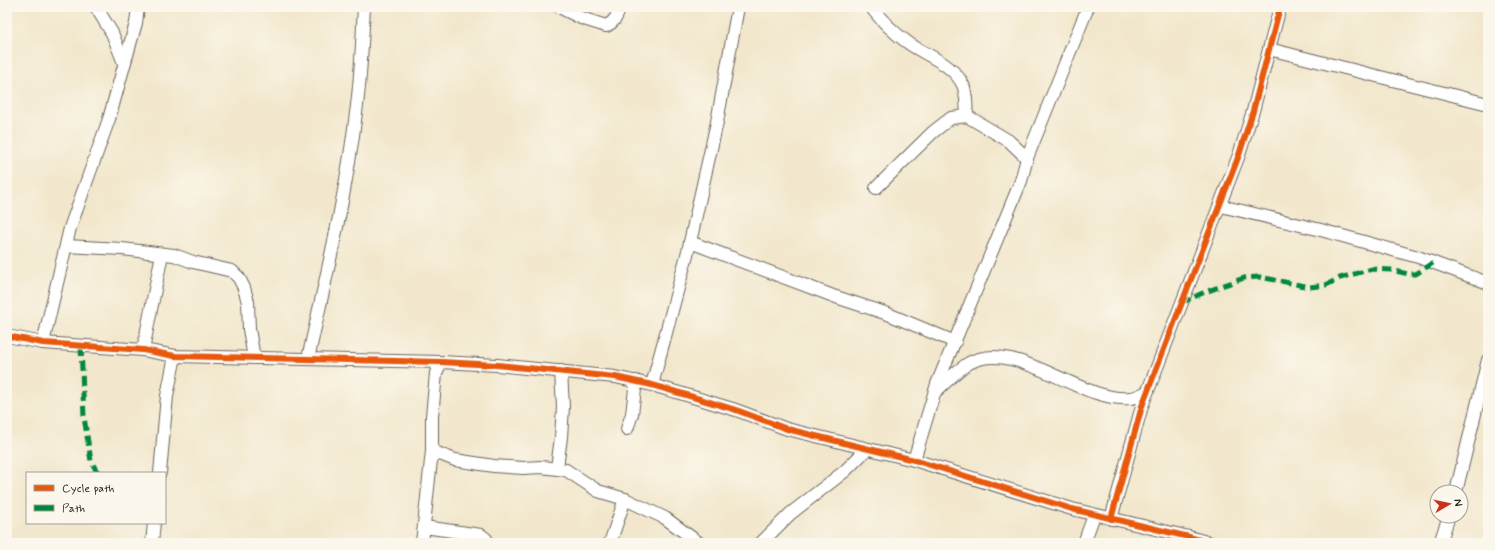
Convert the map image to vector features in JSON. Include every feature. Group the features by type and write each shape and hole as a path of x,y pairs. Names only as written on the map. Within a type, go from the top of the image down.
{"street":[{"path":"96,7 112,33 124,63"},
{"path":"43,343 70,228 109,119 136,23 138,7"},
{"path":"308,359 339,215 356,113 364,7"},
{"path":"559,7 581,18 606,26 611,24 616,19 620,7"},
{"path":"652,385 690,242 717,122 738,7"},
{"path":"871,7 890,28 907,43 944,65 957,77 963,85 965,92 967,116"},
{"path":"914,460 935,392 1021,181 1027,158 1088,7"},
{"path":"1111,519 1127,458 1147,392 1240,155 1280,7"},
{"path":"1269,49 1488,104"},
{"path":"876,188 933,132 951,118 967,116 1009,141 1027,158"},
{"path":"1220,206 1321,230 1418,257 1488,283"},
{"path":"690,242 836,297 888,314 955,342"},
{"path":"66,246 122,249 174,255 193,262 232,271 239,278 248,302 249,329 254,358"},
{"path":"143,350 162,254"},
{"path":"7,336 43,343 143,350 175,356 441,362 561,371 615,377 652,385 736,410 788,429 914,460 1072,509 1210,543"},
{"path":"160,472 167,396 175,356"},
{"path":"935,392 969,363 993,357 1031,365 1062,380 1111,398 1132,398 1147,392"},
{"path":"1458,484 1488,360"},
{"path":"422,543 432,451 432,417 436,373 441,362"},
{"path":"557,468 563,414 561,371"},
{"path":"627,429 632,414 636,381"},
{"path":"761,543 790,514 845,471 867,449"},
{"path":"432,451 455,460 488,466 557,468 566,470 573,473 598,491 625,499 665,518 699,543"},
{"path":"610,543 625,499"},
{"path":"1084,543 1094,515"},
{"path":"152,543 154,524"},
{"path":"1440,543 1446,524"},
{"path":"424,527 481,535 488,543"}],"marked path":[{"path":"1181,303 1205,292 1244,278 1260,277 1310,287 1326,285 1340,278 1372,269 1416,274 1433,263"},
{"path":"81,346 84,417 91,461 99,472"}],"cycle path":[{"path":"1111,519 1142,406 1239,155 1253,111 1280,7"},
{"path":"7,336 43,343 143,350 175,356 441,362 497,365 615,377 652,385 736,410 787,429 914,460 1072,509 1210,543"}]}
